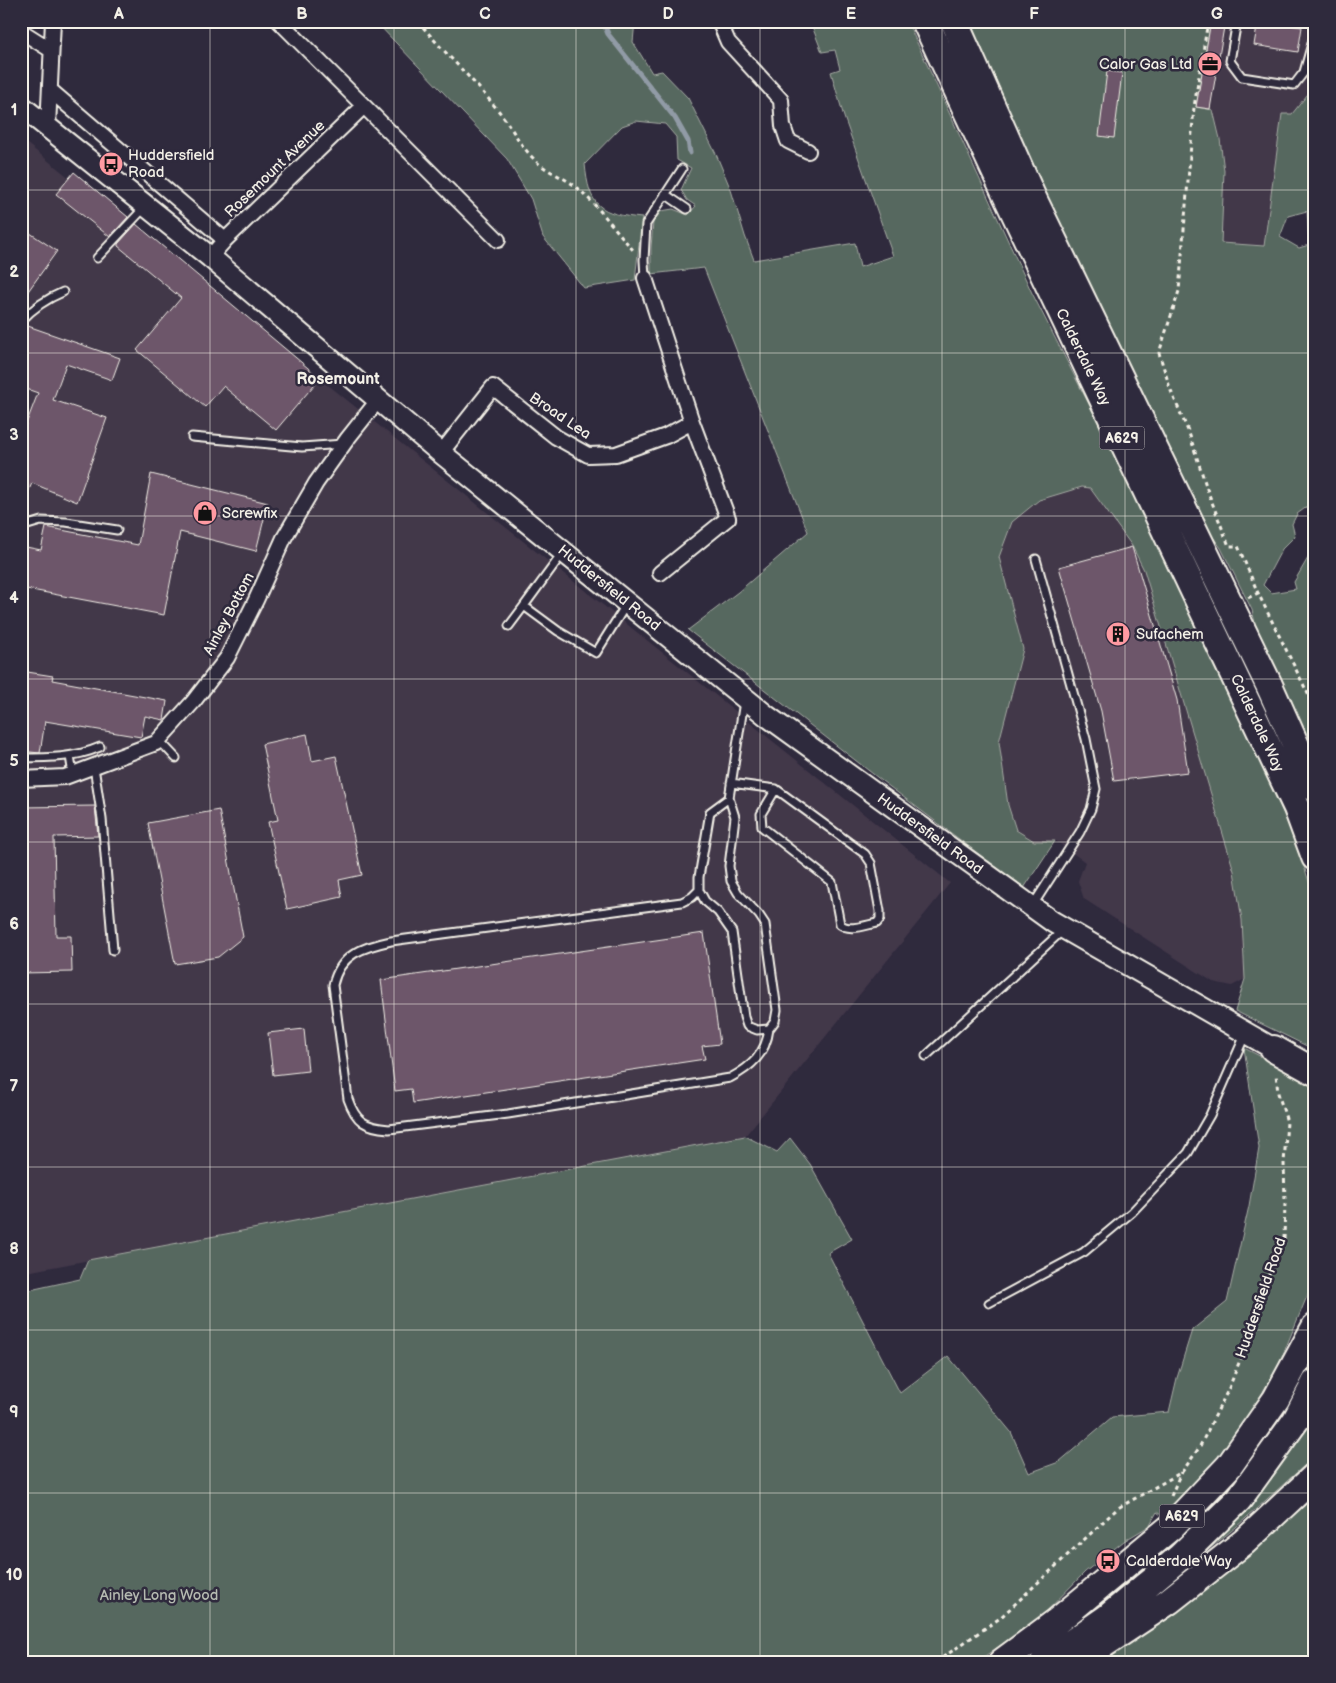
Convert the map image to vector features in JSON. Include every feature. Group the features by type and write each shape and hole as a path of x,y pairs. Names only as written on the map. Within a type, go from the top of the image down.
{"highway":[{"name":"Calderdale Way","path":"925,21 1297,808 1315,856"},
{"name":"Calderdale Way","path":"954,21 1032,196 1264,676 1315,788"},
{"path":"1274,1049 1315,1072"},
{"name":"A629","path":"1002,1662 1056,1622 1171,1528 1229,1466 1276,1399 1315,1327"},
{"name":"A629","path":"1044,1662 1107,1618 1180,1558 1239,1499 1296,1420 1315,1383"},
{"path":"1077,1662 1169,1601 1207,1572 1244,1542 1315,1476"}],"street":[{"path":"48,127 53,21"},
{"path":"279,21 498,240"},
{"path":"719,21 728,42 781,100 783,126 788,141 808,152"},
{"path":"21,31 51,50"},
{"path":"50,90 225,240"},
{"name":"Huddersfield Road","path":"21,106 210,257 441,453 775,722 1064,929 1274,1049"},
{"name":"Rosemount Avenue","path":"210,257 225,240 364,106"},
{"path":"645,278 692,422 728,518 660,573"},
{"name":"Broad Lea","path":"441,453 493,387 556,437 588,455 616,454 666,436 692,422"},
{"name":"Ainley Bottom","path":"21,778 65,777 73,775 156,743 159,740 193,702 227,658 284,538 316,483 379,399"}],"lane":[{"path":"1237,21 1230,61 1242,77 1294,85 1304,72 1315,32"},
{"path":"645,278 646,224 682,169"},
{"path":"666,194 687,208"},
{"path":"97,258 146,206"},
{"path":"21,321 47,298 63,292"},
{"path":"192,437 302,447 344,444"},
{"path":"21,527 41,521 66,522 117,530"},
{"path":"509,626 564,551"},
{"path":"1032,907 1080,832 1091,809 1096,789 1086,739 1036,558"},
{"path":"524,606 558,631 596,652 627,602"},
{"path":"699,890 692,897 682,902 401,940 372,945 357,951 340,964 333,985 348,1099 353,1113 362,1122 374,1128 389,1129 508,1114 730,1078 746,1070 758,1058 768,1040 777,1010 765,924 738,893 731,881 729,866 735,817 729,798 745,698"},
{"path":"159,740 176,758"},
{"path":"21,758 70,756 100,747"},
{"path":"70,756 73,775"},
{"path":"94,767 102,819 113,950"},
{"path":"731,783 776,789 865,854 871,863 880,911 880,919 877,923 850,928 840,924 832,882 762,827 761,814 776,789"},
{"path":"729,798 710,812 699,890 705,901 718,912 732,932 747,1026 757,1030 770,1029"},
{"path":"926,1056 1064,929"},
{"path":"988,1303 1084,1252 1132,1212 1188,1153 1210,1115 1246,1033"},
{"path":"1144,1538 1171,1528"},
{"path":"1056,1622 1072,1598"}],"path":[{"path":"418,21 498,110 532,158 580,190 638,257 644,260"},
{"path":"1208,21 1194,107 1179,291 1160,353 1171,391 1189,433 1208,492 1230,546 1238,546 1258,593 1315,708"},
{"name":"Huddersfield Road","path":"936,1662 1000,1618 1118,1508 1182,1472 1199,1448 1229,1388 1246,1345 1263,1288 1284,1240 1284,1163 1287,1122 1278,1093 1274,1049"}],"shaded area":[{"path":"1211,21 1315,21 1315,85 1292,115 1282,115 1264,246 1221,243 1224,171 1220,139 1213,110 1196,107"},
{"path":"21,139 950,883 745,1136 21,1273"},
{"path":"1082,487 1090,488 1111,516 1132,546 1144,570 1234,871 1242,920 1245,979 1232,986 1213,982 1084,899 1078,881 1085,862 1056,841 1034,841 1016,830 1008,805 999,742 1023,649 999,557 1012,522 1039,500"}],"green space":[{"path":"375,21 635,21 633,42 652,73 662,71 688,98 716,154 731,190 754,260 855,243 860,267 893,256 844,117 831,72 840,69 835,50 822,52 810,21 907,21 1032,293 1118,461 1266,773 1297,845 1315,900 1315,1050 1235,1011 1245,979 1242,920 1234,871 1144,570 1132,546 1090,488 1082,487 1039,500 1012,522 999,557 1023,649 999,742 1008,805 1016,830 1034,841 1055,841 1024,888 882,781 688,630 738,592 808,532 704,268 651,274 653,222 661,211 673,209 688,215 696,206 687,200 681,190 691,168 677,160 676,137 665,124 636,121 622,126 585,164 590,190 599,206 616,214 642,218 635,280 584,288 543,237 531,199 507,159"},
{"path":"958,21 1211,21 1196,107 1213,110 1220,139 1224,171 1221,243 1264,246 1282,114 1292,114 1315,85 1315,482 1312,482 1309,494 1315,501 1297,514 1292,524 1295,536 1282,549 1263,585 1271,593 1296,589 1294,582 1315,546 1315,766 1261,648 1252,610 1221,548 1200,519","holes":["1307,211 1309,245 1299,248 1280,237 1288,216"]},
{"name":"Ainley Long Wood","path":"1244,1048 1315,1084 1315,1277 1279,1364 1235,1440 1191,1486 1190,1494 1166,1519 1157,1512 1149,1526 1124,1541 1085,1572 1039,1619 976,1662 21,1662 21,1292 80,1279 88,1260 745,1136 777,1152 790,1138 810,1164 852,1239 828,1253 900,1393 948,1356 1011,1432 1029,1473 1059,1462 1112,1417 1169,1412 1192,1330 1227,1302 1249,1206 1259,1148"},
{"path":"1315,1400 1315,1456 1236,1527 1154,1594"},
{"path":"1315,1490 1315,1662 1096,1662"}],"building":[{"name":"Calor Gas Ltd","path":"1211,21 1225,21 1210,109 1196,107"},
{"path":"1258,21 1302,27 1298,52 1254,45"},
{"path":"1107,71 1122,73 1114,138 1099,136"},
{"path":"74,172 128,217 110,237 56,194"},
{"path":"136,224 320,378 276,430 223,386 205,407 137,350 181,298 118,246"},
{"path":"21,227 57,251 21,301"},
{"path":"25,325 120,358 112,380 66,364 53,400 107,418 77,502 32,483 21,509 21,437 38,393 21,387 21,326"},
{"path":"151,474 268,503 256,551 180,532 164,615 21,588 21,546 41,550 46,527 138,545"},
{"name":"Sufachem","path":"1132,547 1177,700 1188,772 1114,781 1101,711 1059,567"},
{"path":"21,671 53,676 52,680 167,701 164,720 145,716 141,737 45,721 40,753 21,751"},
{"path":"307,734 312,761 336,756 362,875 339,880 342,897 287,909 268,822 278,820 262,744"},
{"path":"95,806 98,836 54,837 56,936 71,936 72,972 21,973 21,807"},
{"path":"219,810 243,937 218,957 175,964 148,823"},
{"path":"704,933 720,1044 702,1046 705,1059 413,1103 411,1089 395,1091 381,980"},
{"path":"304,1029 308,1071 273,1075 268,1033"}],"waterway":[{"path":"603,21 608,34 675,118 688,141 690,153"}],"place":[{"name":"Calor Gas Ltd","path":"1210,64"},
{"name":"Huddersfield Road","path":"111,164"},
{"name":"Screwfix","path":"205,513"},
{"name":"Sufachem","path":"1118,634"},
{"name":"Calderdale Way","path":"1108,1561"}],"district":[{"name":"Rosemount","path":"338,379"}]}
